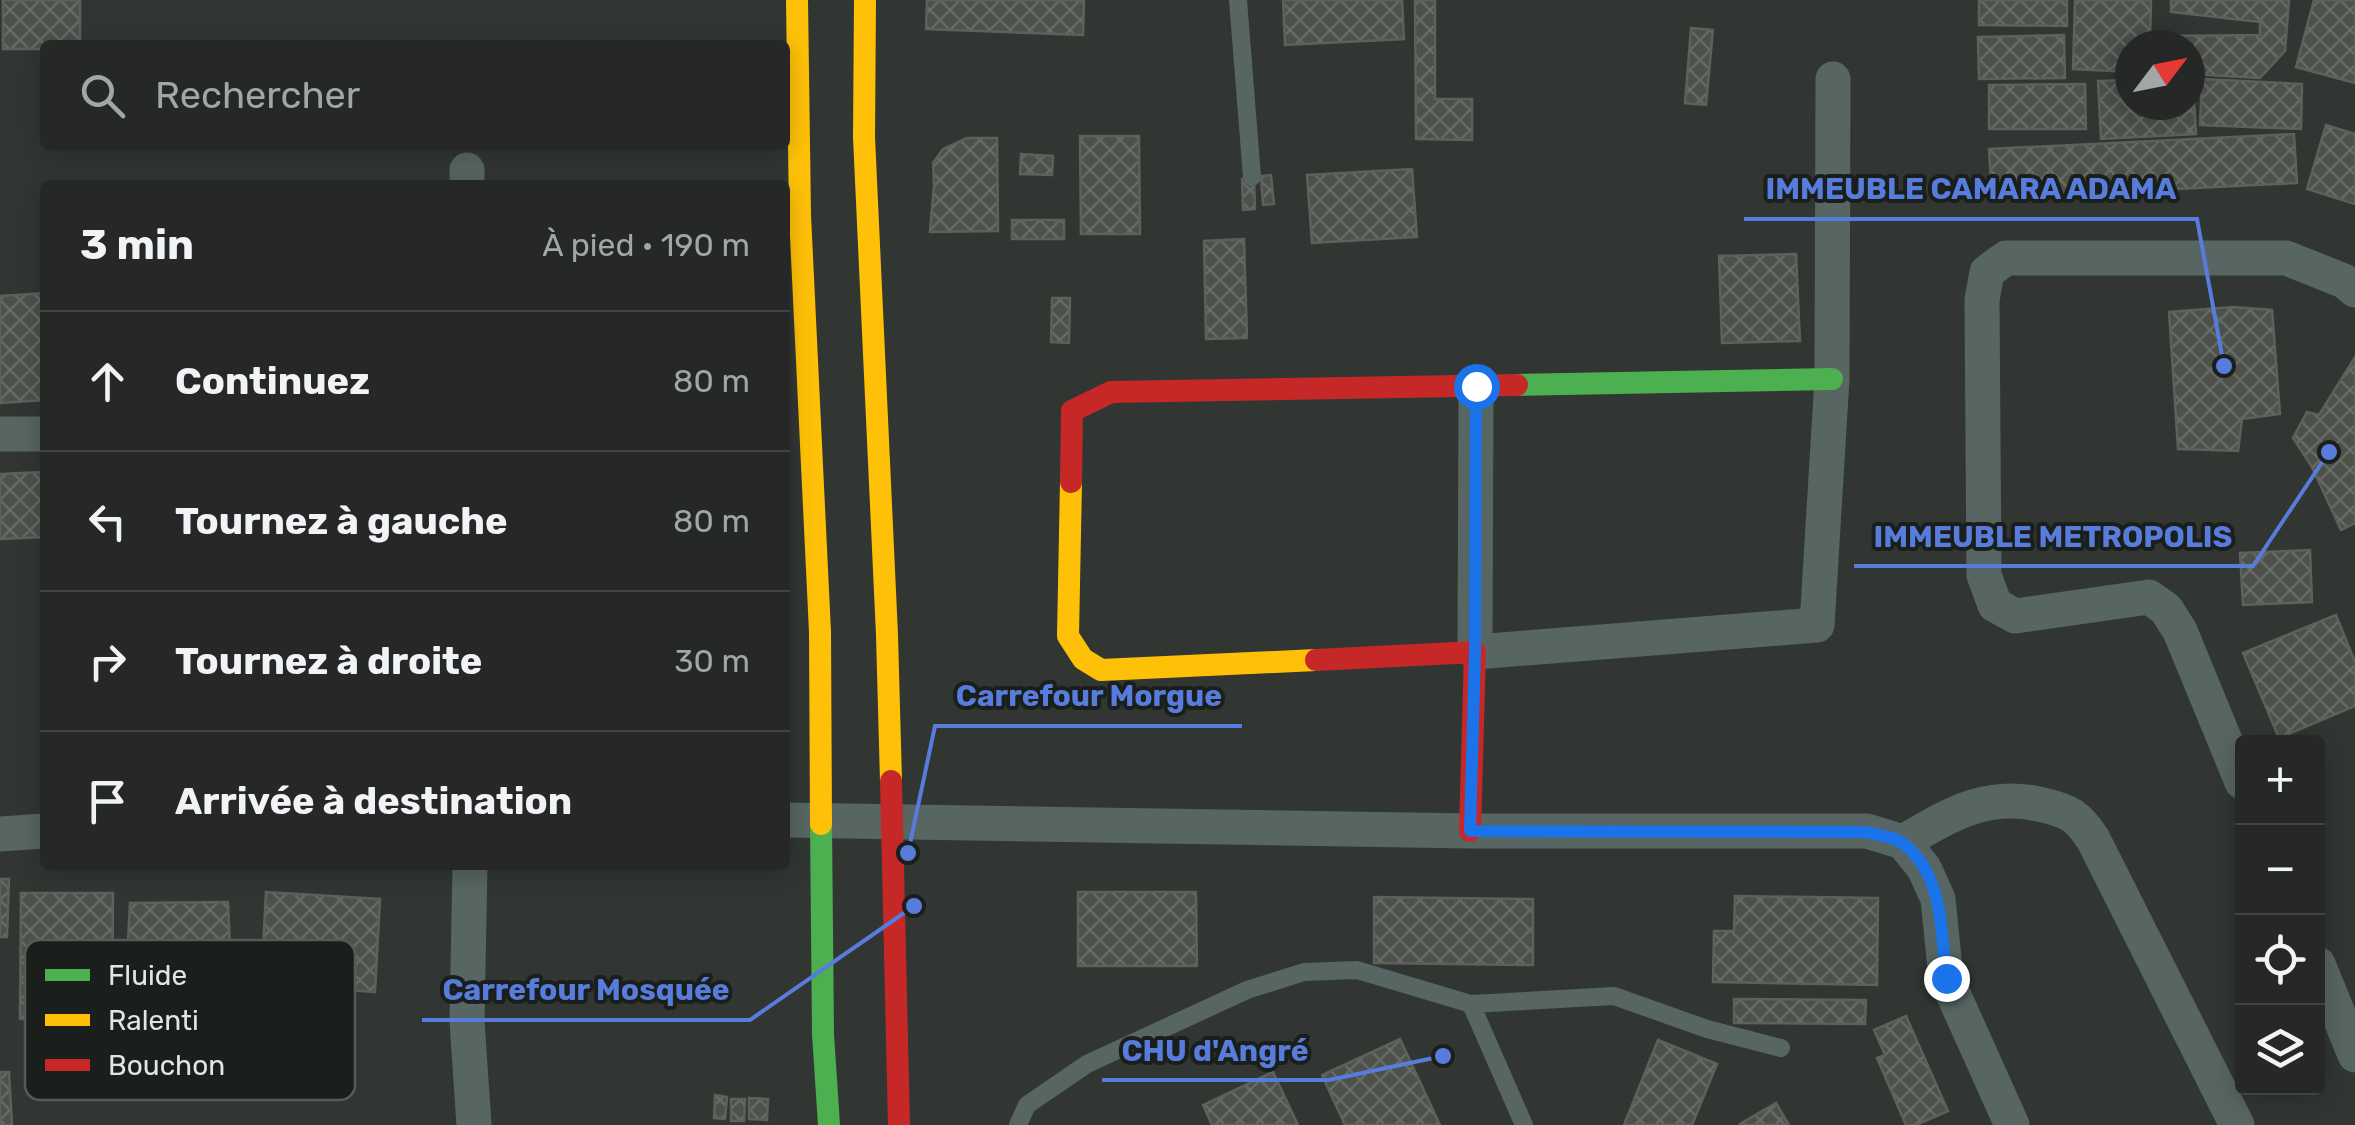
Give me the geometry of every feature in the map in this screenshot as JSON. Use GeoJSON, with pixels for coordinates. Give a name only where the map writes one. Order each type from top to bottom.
{"type":"FeatureCollection","features":[{"type":"Feature","properties":{"kind":"main road"},"geometry":{"type":"LineString","coordinates":[[797,0],[800,215],[820,632],[823,1034],[829,1125]]}},
{"type":"Feature","properties":{"kind":"main road"},"geometry":{"type":"LineString","coordinates":[[865,0],[864,137],[888,635],[899,1125]]}},
{"type":"Feature","properties":{"kind":"main road"},"geometry":{"type":"LineString","coordinates":[[1470,831],[1475,652],[1101,670],[1083,658],[1068,636],[1072,411],[1111,392],[1832,379]]}},
{"type":"Feature","properties":{"kind":"street"},"geometry":{"type":"LineString","coordinates":[[1476,386],[1475,652],[1817,625],[1832,379],[1833,79]]}},
{"type":"Feature","properties":{"kind":"street"},"geometry":{"type":"LineString","coordinates":[[2235,765],[2180,631],[2166,609],[2149,597],[2015,616],[1996,606],[1984,575],[1982,300],[1987,272],[2006,258],[2286,258],[2344,281],[2355,290]]}},
{"type":"Feature","properties":{"kind":"street"},"geometry":{"type":"LineString","coordinates":[[0,434],[40,434]]}},
{"type":"Feature","properties":{"kind":"street"},"geometry":{"type":"LineString","coordinates":[[1902,842],[1952,814],[1977,804],[2004,800],[2026,800],[2063,810],[2081,820],[2237,1125]]}},
{"type":"Feature","properties":{"kind":"street"},"geometry":{"type":"LineString","coordinates":[[790,820],[1470,831],[1866,832],[1902,842],[1924,868],[1938,899],[1946,978],[2012,1125]]}},
{"type":"Feature","properties":{"kind":"street"},"geometry":{"type":"LineString","coordinates":[[0,834],[40,831]]}},
{"type":"Feature","properties":{"kind":"street"},"geometry":{"type":"LineString","coordinates":[[470,870],[467,1021],[474,1125]]}},
{"type":"Feature","properties":{"kind":"street"},"geometry":{"type":"LineString","coordinates":[[2325,981],[2355,1055]]}},
{"type":"Feature","properties":{"kind":"lane"},"geometry":{"type":"LineString","coordinates":[[1238,0],[1252,177]]}},
{"type":"Feature","properties":{"kind":"lane"},"geometry":{"type":"LineString","coordinates":[[1018,1125],[1027,1105],[1087,1064],[1247,990],[1304,972],[1357,970],[1472,1004],[1614,996],[1706,1029],[1781,1048]]}},
{"type":"Feature","properties":{"kind":"lane"},"geometry":{"type":"LineString","coordinates":[[1472,1004],[1524,1125]]}},
{"type":"Feature","properties":{"kind":"building"},"geometry":{"type":"Polygon","coordinates":[[[3,0],[80,0],[80,40],[40,40],[40,49],[3,49],[3,0]]]}},
{"type":"Feature","properties":{"kind":"building"},"geometry":{"type":"Polygon","coordinates":[[[927,0],[1084,0],[1083,35],[926,29],[927,0]]]}},
{"type":"Feature","properties":{"kind":"building"},"geometry":{"type":"Polygon","coordinates":[[[1283,0],[1402,0],[1404,39],[1285,45],[1283,0]]]}},
{"type":"Feature","properties":{"kind":"building"},"geometry":{"type":"Polygon","coordinates":[[[1415,0],[1435,0],[1435,99],[1472,99],[1472,140],[1416,139],[1415,0]]]}},
{"type":"Feature","properties":{"kind":"building"},"geometry":{"type":"Polygon","coordinates":[[[1979,0],[2067,0],[2067,26],[1979,25],[1979,0]]]}},
{"type":"Feature","properties":{"kind":"building"},"geometry":{"type":"Polygon","coordinates":[[[2075,0],[2151,0],[2150,30],[2115,30],[2115,71],[2073,69],[2075,0]]]}},
{"type":"Feature","properties":{"kind":"building"},"geometry":{"type":"Polygon","coordinates":[[[2171,0],[2289,0],[2285,51],[2260,78],[2205,75],[2205,36],[2260,35],[2260,22],[2171,12],[2171,0]]]}},
{"type":"Feature","properties":{"kind":"building"},"geometry":{"type":"Polygon","coordinates":[[[2314,0],[2355,0],[2355,83],[2296,67],[2314,0]]]}},
{"type":"Feature","properties":{"kind":"building"},"geometry":{"type":"Polygon","coordinates":[[[1691,28],[1713,30],[1706,105],[1685,103],[1691,28]]]}},
{"type":"Feature","properties":{"kind":"building"},"geometry":{"type":"Polygon","coordinates":[[[2064,35],[2065,78],[1979,79],[1978,37],[2064,35]]]}},
{"type":"Feature","properties":{"kind":"building"},"geometry":{"type":"Polygon","coordinates":[[[2205,79],[2302,84],[2301,129],[2200,125],[2200,120],[2205,120],[2205,79]]]}},
{"type":"Feature","properties":{"kind":"building"},"geometry":{"type":"Polygon","coordinates":[[[2115,80],[2115,120],[2195,120],[2196,134],[2101,139],[2098,81],[2115,80]]]}},
{"type":"Feature","properties":{"kind":"building"},"geometry":{"type":"Polygon","coordinates":[[[2085,84],[2086,129],[1989,129],[1989,85],[2085,84]]]}},
{"type":"Feature","properties":{"kind":"building"},"geometry":{"type":"Polygon","coordinates":[[[2326,125],[2355,134],[2355,204],[2307,189],[2326,125]]]}},
{"type":"Feature","properties":{"kind":"building"},"geometry":{"type":"Polygon","coordinates":[[[2294,134],[2297,183],[1992,198],[1989,149],[2294,134]]]}},
{"type":"Feature","properties":{"kind":"building"},"geometry":{"type":"Polygon","coordinates":[[[1080,136],[1139,136],[1140,234],[1081,234],[1080,136]]]}},
{"type":"Feature","properties":{"kind":"building"},"geometry":{"type":"Polygon","coordinates":[[[967,138],[997,138],[998,231],[930,232],[933,163],[943,149],[967,138]]]}},
{"type":"Feature","properties":{"kind":"building"},"geometry":{"type":"Polygon","coordinates":[[[1021,154],[1053,156],[1052,175],[1020,174],[1021,154]]]}},
{"type":"Feature","properties":{"kind":"building"},"geometry":{"type":"Polygon","coordinates":[[[1412,169],[1417,237],[1312,243],[1307,175],[1412,169]]]}},
{"type":"Feature","properties":{"kind":"building"},"geometry":{"type":"Polygon","coordinates":[[[1271,175],[1274,204],[1263,205],[1261,176],[1271,175]]]}},
{"type":"Feature","properties":{"kind":"building"},"geometry":{"type":"Polygon","coordinates":[[[1242,179],[1254,179],[1255,209],[1243,210],[1242,179]]]}},
{"type":"Feature","properties":{"kind":"building"},"geometry":{"type":"Polygon","coordinates":[[[1012,220],[1064,220],[1064,239],[1012,239],[1012,220]]]}},
{"type":"Feature","properties":{"kind":"building"},"geometry":{"type":"Polygon","coordinates":[[[1244,239],[1247,338],[1206,339],[1204,241],[1244,239]]]}},
{"type":"Feature","properties":{"kind":"building"},"geometry":{"type":"Polygon","coordinates":[[[1796,254],[1800,341],[1722,343],[1719,256],[1796,254]]]}},
{"type":"Feature","properties":{"kind":"building"},"geometry":{"type":"Polygon","coordinates":[[[40,293],[40,400],[0,403],[0,296],[40,293]]]}},
{"type":"Feature","properties":{"kind":"building"},"geometry":{"type":"Polygon","coordinates":[[[1052,298],[1070,298],[1069,343],[1051,342],[1052,298]]]}},
{"type":"Feature","properties":{"kind":"building"},"geometry":{"type":"Polygon","coordinates":[[[2233,307],[2272,310],[2280,414],[2242,419],[2238,451],[2178,449],[2169,312],[2233,307]]]}},
{"type":"Feature","properties":{"kind":"building"},"geometry":{"type":"Polygon","coordinates":[[[2355,357],[2355,523],[2341,530],[2312,467],[2293,438],[2307,412],[2319,415],[2355,357]]]}},
{"type":"Feature","properties":{"kind":"building"},"geometry":{"type":"Polygon","coordinates":[[[40,472],[40,537],[0,539],[0,474],[40,472]]]}},
{"type":"Feature","properties":{"kind":"building"},"geometry":{"type":"Polygon","coordinates":[[[2310,550],[2312,602],[2243,605],[2240,553],[2310,550]]]}},
{"type":"Feature","properties":{"kind":"building"},"geometry":{"type":"Polygon","coordinates":[[[2336,615],[2355,662],[2355,706],[2278,735],[2243,653],[2336,615]]]}},
{"type":"Feature","properties":{"kind":"building"},"geometry":{"type":"Polygon","coordinates":[[[0,879],[9,879],[7,937],[0,937],[0,879]]]}},
{"type":"Feature","properties":{"kind":"building"},"geometry":{"type":"Polygon","coordinates":[[[266,892],[380,899],[375,992],[355,991],[355,940],[263,940],[266,892]]]}},
{"type":"Feature","properties":{"kind":"building"},"geometry":{"type":"Polygon","coordinates":[[[1078,892],[1196,892],[1197,966],[1078,966],[1078,892]]]}},
{"type":"Feature","properties":{"kind":"building"},"geometry":{"type":"Polygon","coordinates":[[[21,893],[113,893],[113,940],[25,940],[25,1019],[20,1019],[21,893]]]}},
{"type":"Feature","properties":{"kind":"building"},"geometry":{"type":"Polygon","coordinates":[[[1735,896],[1878,898],[1877,985],[1713,982],[1714,931],[1734,931],[1735,896]]]}},
{"type":"Feature","properties":{"kind":"building"},"geometry":{"type":"Polygon","coordinates":[[[1374,897],[1533,899],[1533,965],[1374,963],[1374,897]]]}},
{"type":"Feature","properties":{"kind":"building"},"geometry":{"type":"Polygon","coordinates":[[[228,902],[230,940],[128,940],[130,903],[228,902]]]}},
{"type":"Feature","properties":{"kind":"building"},"geometry":{"type":"Polygon","coordinates":[[[1734,999],[1866,1000],[1865,1024],[1734,1023],[1734,999]]]}},
{"type":"Feature","properties":{"kind":"building"},"geometry":{"type":"Polygon","coordinates":[[[1906,1016],[1948,1111],[1916,1125],[1906,1125],[1877,1058],[1885,1055],[1874,1030],[1906,1016]]]}},
{"type":"Feature","properties":{"kind":"building"},"geometry":{"type":"Polygon","coordinates":[[[1400,1039],[1440,1125],[1345,1125],[1322,1075],[1400,1039]]]}},
{"type":"Feature","properties":{"kind":"building"},"geometry":{"type":"Polygon","coordinates":[[[1658,1040],[1717,1064],[1692,1125],[1624,1125],[1658,1040]]]}},
{"type":"Feature","properties":{"kind":"building"},"geometry":{"type":"Polygon","coordinates":[[[0,1072],[9,1072],[12,1125],[0,1125],[0,1072]]]}},
{"type":"Feature","properties":{"kind":"building"},"geometry":{"type":"Polygon","coordinates":[[[1273,1072],[1298,1125],[1212,1125],[1203,1105],[1273,1072]]]}},
{"type":"Feature","properties":{"kind":"building"},"geometry":{"type":"Polygon","coordinates":[[[715,1095],[727,1097],[725,1119],[714,1118],[715,1095]]]}},
{"type":"Feature","properties":{"kind":"building"},"geometry":{"type":"Polygon","coordinates":[[[749,1098],[768,1099],[767,1120],[749,1119],[749,1098]]]}},
{"type":"Feature","properties":{"kind":"building"},"geometry":{"type":"Polygon","coordinates":[[[731,1099],[745,1099],[744,1121],[731,1121],[731,1099]]]}},
{"type":"Feature","properties":{"kind":"building"},"geometry":{"type":"Polygon","coordinates":[[[1776,1103],[1789,1125],[1740,1125],[1740,1124],[1776,1103]]]}},
{"type":"Feature","properties":{"kind":"traffic: fast"},"geometry":{"type":"LineString","coordinates":[[1517,385],[1832,379]]}},
{"type":"Feature","properties":{"kind":"traffic: fast"},"geometry":{"type":"LineString","coordinates":[[821,824],[823,1034],[829,1125]]}},
{"type":"Feature","properties":{"kind":"traffic: slow"},"geometry":{"type":"LineString","coordinates":[[797,0],[800,215],[820,632],[821,824]]}},
{"type":"Feature","properties":{"kind":"traffic: slow"},"geometry":{"type":"LineString","coordinates":[[865,0],[864,137],[891,781]]}},
{"type":"Feature","properties":{"kind":"traffic: slow"},"geometry":{"type":"LineString","coordinates":[[1071,482],[1068,636],[1083,659],[1101,670],[1316,660]]}},
{"type":"Feature","properties":{"kind":"traffic: jam"},"geometry":{"type":"LineString","coordinates":[[1071,482],[1072,411],[1111,392],[1517,385]]}},
{"type":"Feature","properties":{"kind":"traffic: jam"},"geometry":{"type":"LineString","coordinates":[[1316,660],[1475,652],[1470,831]]}},
{"type":"Feature","properties":{"kind":"traffic: jam"},"geometry":{"type":"LineString","coordinates":[[891,781],[899,1125]]}},
{"type":"Feature","properties":{"kind":"place","name":"IMMEUBLE CAMARA ADAMA"},"geometry":{"type":"Point","coordinates":[2224,366]}},
{"type":"Feature","properties":{"kind":"place","name":"IMMEUBLE METROPOLIS"},"geometry":{"type":"Point","coordinates":[2329,452]}},
{"type":"Feature","properties":{"kind":"place","name":"Carrefour Morgue"},"geometry":{"type":"Point","coordinates":[908,853]}},
{"type":"Feature","properties":{"kind":"place","name":"Carrefour Mosquée"},"geometry":{"type":"Point","coordinates":[914,906]}},
{"type":"Feature","properties":{"kind":"place","name":"CHU d'Angré"},"geometry":{"type":"Point","coordinates":[1443,1056]}},
{"type":"Feature","properties":{"kind":"route"},"geometry":{"type":"LineString","coordinates":[[1476,386],[1470,831],[1866,832],[1902,842],[1924,868],[1938,899],[1946,978]]}}]}
